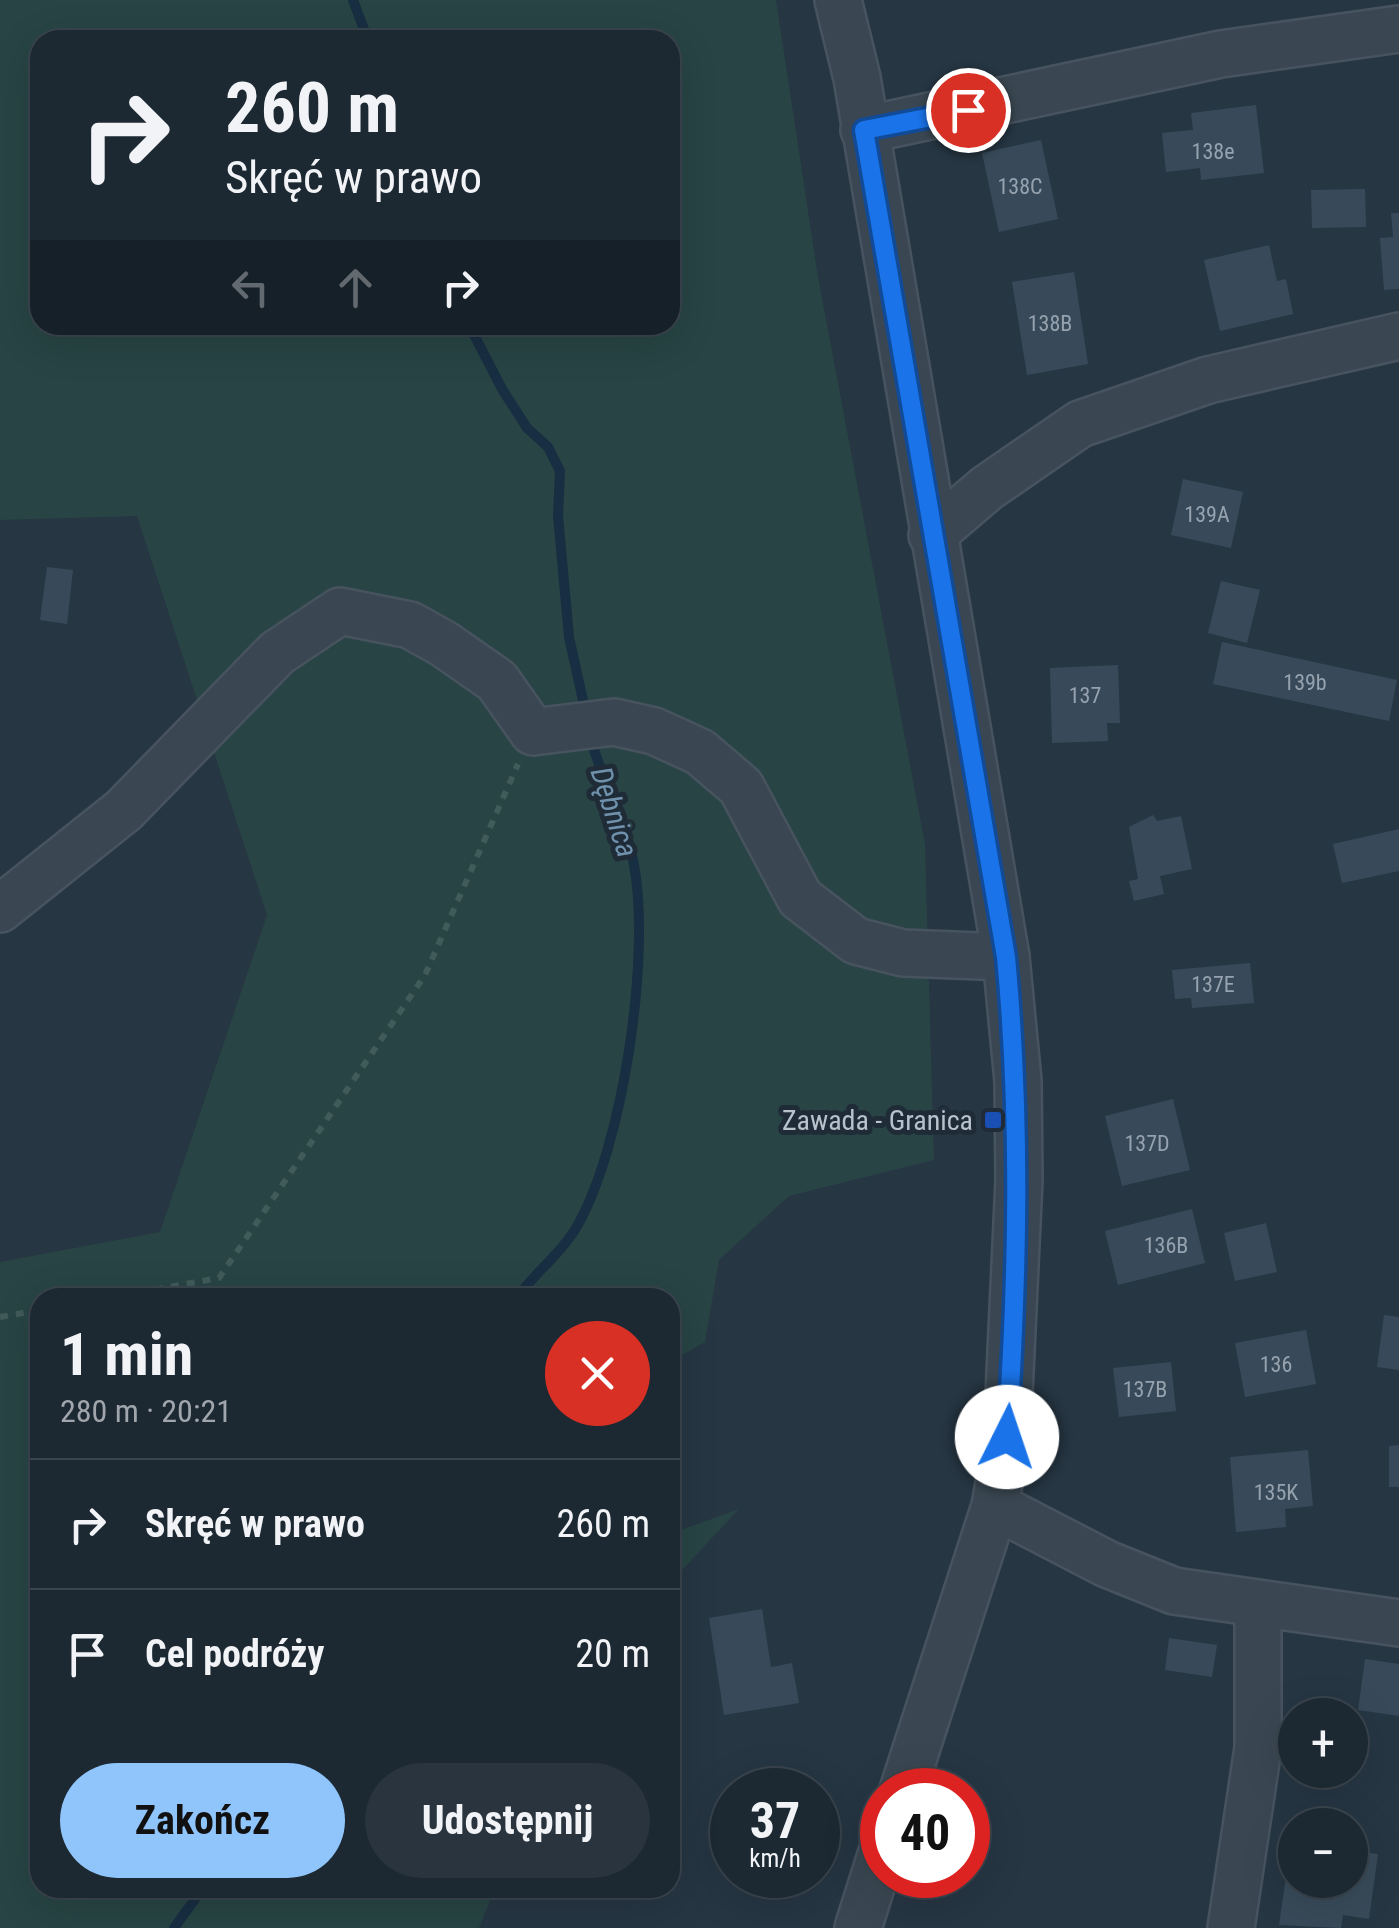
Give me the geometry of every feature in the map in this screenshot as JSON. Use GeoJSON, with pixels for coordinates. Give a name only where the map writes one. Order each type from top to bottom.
{"type":"FeatureCollection","features":[{"type":"Feature","properties":{"kind":"street"},"geometry":{"type":"LineString","coordinates":[[838,0],[864,130],[1006,957],[1018,1081],[1019,1180],[1007,1437],[995,1506],[909,1768]]}},
{"type":"Feature","properties":{"kind":"street"},"geometry":{"type":"LineString","coordinates":[[864,130],[1220,54],[1399,29]]}},
{"type":"Feature","properties":{"kind":"street"},"geometry":{"type":"LineString","coordinates":[[932,535],[987,488],[1080,424],[1208,380],[1399,336]]}},
{"type":"Feature","properties":{"kind":"street"},"geometry":{"type":"LineString","coordinates":[[0,909],[124,810],[277,653],[340,612],[410,625],[444,644],[497,681],[533,732],[614,722],[654,731],[700,752],[741,787],[800,898],[856,941],[903,953],[1006,957]]}},
{"type":"Feature","properties":{"kind":"street"},"geometry":{"type":"LineString","coordinates":[[995,1506],[1107,1564],[1174,1592],[1399,1623]]}},
{"type":"Feature","properties":{"kind":"street"},"geometry":{"type":"LineString","coordinates":[[1231,1928],[1258,1748],[1258,1606]]}},
{"type":"Feature","properties":{"kind":"street"},"geometry":{"type":"LineString","coordinates":[[858,1928],[867,1898]]}},
{"type":"Feature","properties":{"kind":"path"},"geometry":{"type":"LineString","coordinates":[[164,1288],[219,1278],[425,975],[533,732]]}},
{"type":"Feature","properties":{"kind":"path"},"geometry":{"type":"LineString","coordinates":[[0,1317],[30,1312]]}},
{"type":"Feature","properties":{"kind":"green space"},"geometry":{"type":"Polygon","coordinates":[[[0,0],[776,0],[818,277],[925,844],[934,1160],[789,1196],[719,1260],[705,1342],[680,1356],[680,1288],[30,1288],[30,1898],[491,1898],[479,1928],[0,1928],[0,1262],[160,1232],[267,915],[137,516],[0,520],[0,0]]]}},
{"type":"Feature","properties":{"kind":"green space"},"geometry":{"type":"Polygon","coordinates":[[[739,1509],[680,1572],[680,1530],[739,1509]]]}},
{"type":"Feature","properties":{"kind":"building"},"geometry":{"type":"Polygon","coordinates":[[[1256,105],[1264,173],[1201,180],[1200,168],[1166,172],[1162,133],[1193,130],[1191,113],[1256,105]]]}},
{"type":"Feature","properties":{"kind":"building"},"geometry":{"type":"Polygon","coordinates":[[[1041,140],[1058,219],[999,232],[982,153],[1041,140]]]}},
{"type":"Feature","properties":{"kind":"building"},"geometry":{"type":"Polygon","coordinates":[[[1365,189],[1366,227],[1312,228],[1311,190],[1365,189]]]}},
{"type":"Feature","properties":{"kind":"building"},"geometry":{"type":"Polygon","coordinates":[[[1391,213],[1399,213],[1399,289],[1384,290],[1380,238],[1393,237],[1391,213]]]}},
{"type":"Feature","properties":{"kind":"building"},"geometry":{"type":"Polygon","coordinates":[[[1269,245],[1277,281],[1286,279],[1293,314],[1220,331],[1204,260],[1269,245]]]}},
{"type":"Feature","properties":{"kind":"building"},"geometry":{"type":"Polygon","coordinates":[[[1074,272],[1088,364],[1027,375],[1012,282],[1074,272]]]}},
{"type":"Feature","properties":{"kind":"building"},"geometry":{"type":"Polygon","coordinates":[[[1183,479],[1243,492],[1231,548],[1171,535],[1183,479]]]}},
{"type":"Feature","properties":{"kind":"building"},"geometry":{"type":"Polygon","coordinates":[[[47,567],[73,570],[67,624],[40,620],[47,567]]]}},
{"type":"Feature","properties":{"kind":"building"},"geometry":{"type":"Polygon","coordinates":[[[1221,581],[1260,590],[1247,643],[1208,633],[1221,581]]]}},
{"type":"Feature","properties":{"kind":"building"},"geometry":{"type":"Polygon","coordinates":[[[1222,642],[1397,680],[1389,721],[1213,684],[1222,642]]]}},
{"type":"Feature","properties":{"kind":"building"},"geometry":{"type":"Polygon","coordinates":[[[1118,665],[1120,723],[1107,723],[1108,741],[1052,743],[1050,668],[1118,665]]]}},
{"type":"Feature","properties":{"kind":"building"},"geometry":{"type":"Polygon","coordinates":[[[1153,815],[1157,821],[1181,816],[1192,869],[1160,876],[1164,894],[1134,901],[1129,881],[1138,879],[1129,827],[1153,815]]]}},
{"type":"Feature","properties":{"kind":"building"},"geometry":{"type":"Polygon","coordinates":[[[1399,829],[1399,871],[1342,883],[1333,844],[1399,829]]]}},
{"type":"Feature","properties":{"kind":"building"},"geometry":{"type":"Polygon","coordinates":[[[1250,963],[1254,1003],[1192,1008],[1191,998],[1175,999],[1172,970],[1250,963]]]}},
{"type":"Feature","properties":{"kind":"building"},"geometry":{"type":"Polygon","coordinates":[[[1173,1099],[1190,1170],[1122,1186],[1105,1116],[1173,1099]]]}},
{"type":"Feature","properties":{"kind":"building"},"geometry":{"type":"Polygon","coordinates":[[[1192,1209],[1205,1263],[1118,1285],[1105,1231],[1192,1209]]]}},
{"type":"Feature","properties":{"kind":"building"},"geometry":{"type":"Polygon","coordinates":[[[1266,1223],[1277,1272],[1235,1281],[1224,1233],[1266,1223]]]}},
{"type":"Feature","properties":{"kind":"building"},"geometry":{"type":"Polygon","coordinates":[[[1384,1315],[1399,1317],[1399,1370],[1377,1367],[1384,1315]]]}},
{"type":"Feature","properties":{"kind":"building"},"geometry":{"type":"Polygon","coordinates":[[[1306,1330],[1316,1384],[1245,1397],[1235,1343],[1306,1330]]]}},
{"type":"Feature","properties":{"kind":"building"},"geometry":{"type":"Polygon","coordinates":[[[1171,1362],[1176,1411],[1119,1417],[1113,1368],[1171,1362]]]}},
{"type":"Feature","properties":{"kind":"building"},"geometry":{"type":"Polygon","coordinates":[[[1399,1445],[1399,1487],[1389,1487],[1389,1446],[1399,1445]]]}},
{"type":"Feature","properties":{"kind":"building"},"geometry":{"type":"Polygon","coordinates":[[[1308,1450],[1313,1506],[1285,1509],[1286,1527],[1236,1532],[1230,1457],[1308,1450]]]}},
{"type":"Feature","properties":{"kind":"building"},"geometry":{"type":"Polygon","coordinates":[[[762,1609],[771,1667],[792,1663],[799,1703],[724,1715],[709,1618],[762,1609]]]}},
{"type":"Feature","properties":{"kind":"building"},"geometry":{"type":"Polygon","coordinates":[[[1169,1638],[1217,1645],[1212,1677],[1165,1670],[1169,1638]]]}},
{"type":"Feature","properties":{"kind":"building"},"geometry":{"type":"Polygon","coordinates":[[[1365,1659],[1399,1664],[1399,1716],[1368,1711],[1368,1698],[1360,1698],[1365,1659]]]}},
{"type":"Feature","properties":{"kind":"building"},"geometry":{"type":"Polygon","coordinates":[[[1368,1853],[1378,1854],[1369,1919],[1343,1915],[1341,1928],[1279,1925],[1283,1898],[1368,1898],[1368,1853]]]}},
{"type":"Feature","properties":{"kind":"waterway","name":"Dębnica"},"geometry":{"type":"LineString","coordinates":[[353,0],[364,30]]}},
{"type":"Feature","properties":{"kind":"waterway","name":"Dębnica"},"geometry":{"type":"LineString","coordinates":[[474,335],[502,389],[527,428],[548,447],[560,471],[558,516],[569,637],[586,714]]}},
{"type":"Feature","properties":{"kind":"waterway","name":"Dębnica"},"geometry":{"type":"LineString","coordinates":[[525,1288],[570,1237],[593,1193],[619,1102],[636,999],[639,949],[634,865],[590,736]]}},
{"type":"Feature","properties":{"kind":"waterway","name":"Dębnica"},"geometry":{"type":"LineString","coordinates":[[174,1928],[196,1898]]}},
{"type":"Feature","properties":{"kind":"place","name":"Zawada - Granica"},"geometry":{"type":"Point","coordinates":[993,1120]}},
{"type":"Feature","properties":{"kind":"route"},"geometry":{"type":"LineString","coordinates":[[968,110],[864,130],[1006,957],[1018,1081],[1019,1180],[1007,1437]]}}]}
